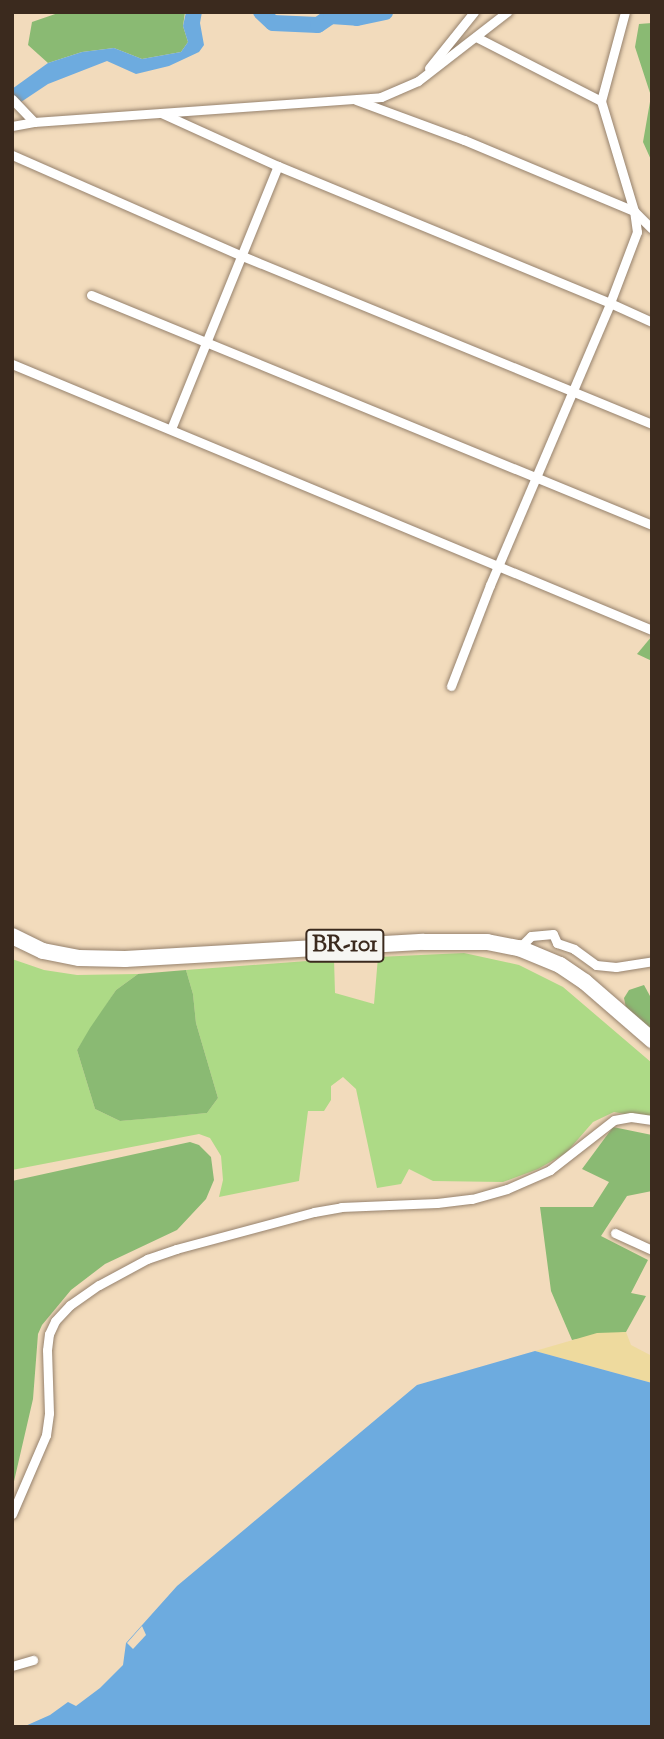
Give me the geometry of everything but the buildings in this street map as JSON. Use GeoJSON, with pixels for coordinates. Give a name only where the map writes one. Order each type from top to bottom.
{"type":"FeatureCollection","features":[{"type":"Feature","properties":{"kind":"highway","name":"BR-101"},"geometry":{"type":"LineString","coordinates":[[12,936],[43,951],[79,958],[125,959],[424,942],[487,942],[519,948],[560,965],[585,982],[652,1040]]}},
{"type":"Feature","properties":{"kind":"street"},"geometry":{"type":"LineString","coordinates":[[418,81],[474,12]]}},
{"type":"Feature","properties":{"kind":"street"},"geometry":{"type":"LineString","coordinates":[[12,126],[34,122],[381,97],[418,81],[508,12]]}},
{"type":"Feature","properties":{"kind":"street"},"geometry":{"type":"LineString","coordinates":[[451,686],[490,585],[610,303],[637,232],[635,211],[601,101],[625,12]]}},
{"type":"Feature","properties":{"kind":"street"},"geometry":{"type":"LineString","coordinates":[[476,37],[601,101]]}},
{"type":"Feature","properties":{"kind":"street"},"geometry":{"type":"LineString","coordinates":[[12,99],[34,122]]}},
{"type":"Feature","properties":{"kind":"street"},"geometry":{"type":"LineString","coordinates":[[356,100],[464,140],[635,211],[652,229]]}},
{"type":"Feature","properties":{"kind":"street"},"geometry":{"type":"LineString","coordinates":[[161,113],[278,166],[652,322]]}},
{"type":"Feature","properties":{"kind":"street"},"geometry":{"type":"LineString","coordinates":[[12,155],[240,255],[652,424]]}},
{"type":"Feature","properties":{"kind":"street"},"geometry":{"type":"LineString","coordinates":[[171,429],[204,342],[278,166]]}},
{"type":"Feature","properties":{"kind":"street"},"geometry":{"type":"LineString","coordinates":[[91,295],[652,525]]}},
{"type":"Feature","properties":{"kind":"street"},"geometry":{"type":"LineString","coordinates":[[12,364],[652,630]]}},
{"type":"Feature","properties":{"kind":"street"},"geometry":{"type":"LineString","coordinates":[[519,948],[531,936],[553,934],[557,943],[574,949],[590,961],[609,967],[652,961]]}},
{"type":"Feature","properties":{"kind":"street"},"geometry":{"type":"LineString","coordinates":[[585,982],[590,961]]}},
{"type":"Feature","properties":{"kind":"street"},"geometry":{"type":"LineString","coordinates":[[12,1514],[46,1435],[49,1413],[49,1334],[55,1321],[70,1305],[99,1285],[147,1259],[176,1249],[314,1212],[341,1207],[472,1199],[507,1189],[550,1170],[614,1120],[631,1117],[652,1120]]}},
{"type":"Feature","properties":{"kind":"street"},"geometry":{"type":"LineString","coordinates":[[615,1233],[652,1250]]}},
{"type":"Feature","properties":{"kind":"street"},"geometry":{"type":"LineString","coordinates":[[12,1666],[33,1660]]}},
{"type":"Feature","properties":{"kind":"green space"},"geometry":{"type":"Polygon","coordinates":[[[61,12],[185,12],[183,26],[188,42],[181,52],[142,59],[114,48],[82,52],[48,63],[28,45],[32,22],[61,12]]]}},
{"type":"Feature","properties":{"kind":"green space"},"geometry":{"type":"Polygon","coordinates":[[[652,23],[652,162],[643,142],[651,96],[635,47],[639,24],[652,23]]]}},
{"type":"Feature","properties":{"kind":"green space"},"geometry":{"type":"Polygon","coordinates":[[[652,636],[652,661],[637,654],[652,636]]]}},
{"type":"Feature","properties":{"kind":"green space"},"geometry":{"type":"Polygon","coordinates":[[[464,953],[519,965],[563,987],[652,1063],[652,1119],[614,1112],[593,1122],[566,1153],[538,1169],[503,1182],[433,1181],[409,1169],[401,1184],[377,1188],[356,1089],[343,1077],[331,1086],[331,1100],[324,1111],[308,1111],[299,1181],[219,1197],[223,1180],[221,1156],[210,1138],[199,1134],[12,1170],[12,959],[44,970],[77,975],[138,974],[116,990],[77,1050],[95,1109],[120,1121],[207,1113],[218,1098],[196,1023],[193,994],[186,970],[334,959],[335,993],[374,1004],[378,957],[464,953]]]}},
{"type":"Feature","properties":{"kind":"green space"},"geometry":{"type":"Polygon","coordinates":[[[186,970],[193,994],[196,1023],[218,1098],[207,1113],[155,1118],[120,1121],[95,1109],[77,1050],[90,1028],[116,990],[138,974],[186,970]]]}},
{"type":"Feature","properties":{"kind":"green space"},"geometry":{"type":"Polygon","coordinates":[[[644,985],[650,996],[652,1035],[627,1013],[624,998],[629,990],[644,985]]]}},
{"type":"Feature","properties":{"kind":"green space"},"geometry":{"type":"Polygon","coordinates":[[[613,1127],[652,1135],[652,1191],[627,1196],[601,1236],[648,1260],[631,1293],[646,1296],[626,1332],[572,1340],[551,1291],[540,1207],[593,1207],[609,1182],[582,1169],[613,1127]]]}},
{"type":"Feature","properties":{"kind":"green space"},"geometry":{"type":"Polygon","coordinates":[[[190,1142],[199,1145],[211,1157],[214,1180],[206,1199],[177,1230],[105,1264],[71,1290],[42,1325],[38,1334],[33,1399],[12,1490],[12,1181],[190,1142]]]}},
{"type":"Feature","properties":{"kind":"sand"},"geometry":{"type":"Polygon","coordinates":[[[626,1332],[631,1345],[652,1356],[652,1383],[535,1351],[597,1333],[626,1332]]]}},
{"type":"Feature","properties":{"kind":"water"},"geometry":{"type":"Polygon","coordinates":[[[186,12],[202,12],[200,23],[204,45],[199,52],[169,66],[136,74],[107,61],[48,84],[12,108],[12,89],[48,63],[82,52],[114,48],[142,59],[181,52],[188,42],[183,26],[186,12]]]}},
{"type":"Feature","properties":{"kind":"water"},"geometry":{"type":"Polygon","coordinates":[[[535,1351],[652,1383],[652,1727],[23,1727],[50,1715],[68,1702],[76,1706],[100,1688],[123,1665],[126,1643],[177,1586],[417,1385],[535,1351]]]}},
{"type":"Feature","properties":{"kind":"pier"},"geometry":{"type":"Polygon","coordinates":[[[142,1626],[146,1635],[133,1649],[127,1643],[142,1626]]]}},
{"type":"Feature","properties":{"kind":"waterway"},"geometry":{"type":"LineString","coordinates":[[261,12],[273,23],[318,25],[331,16],[357,18],[385,12]]}}]}
